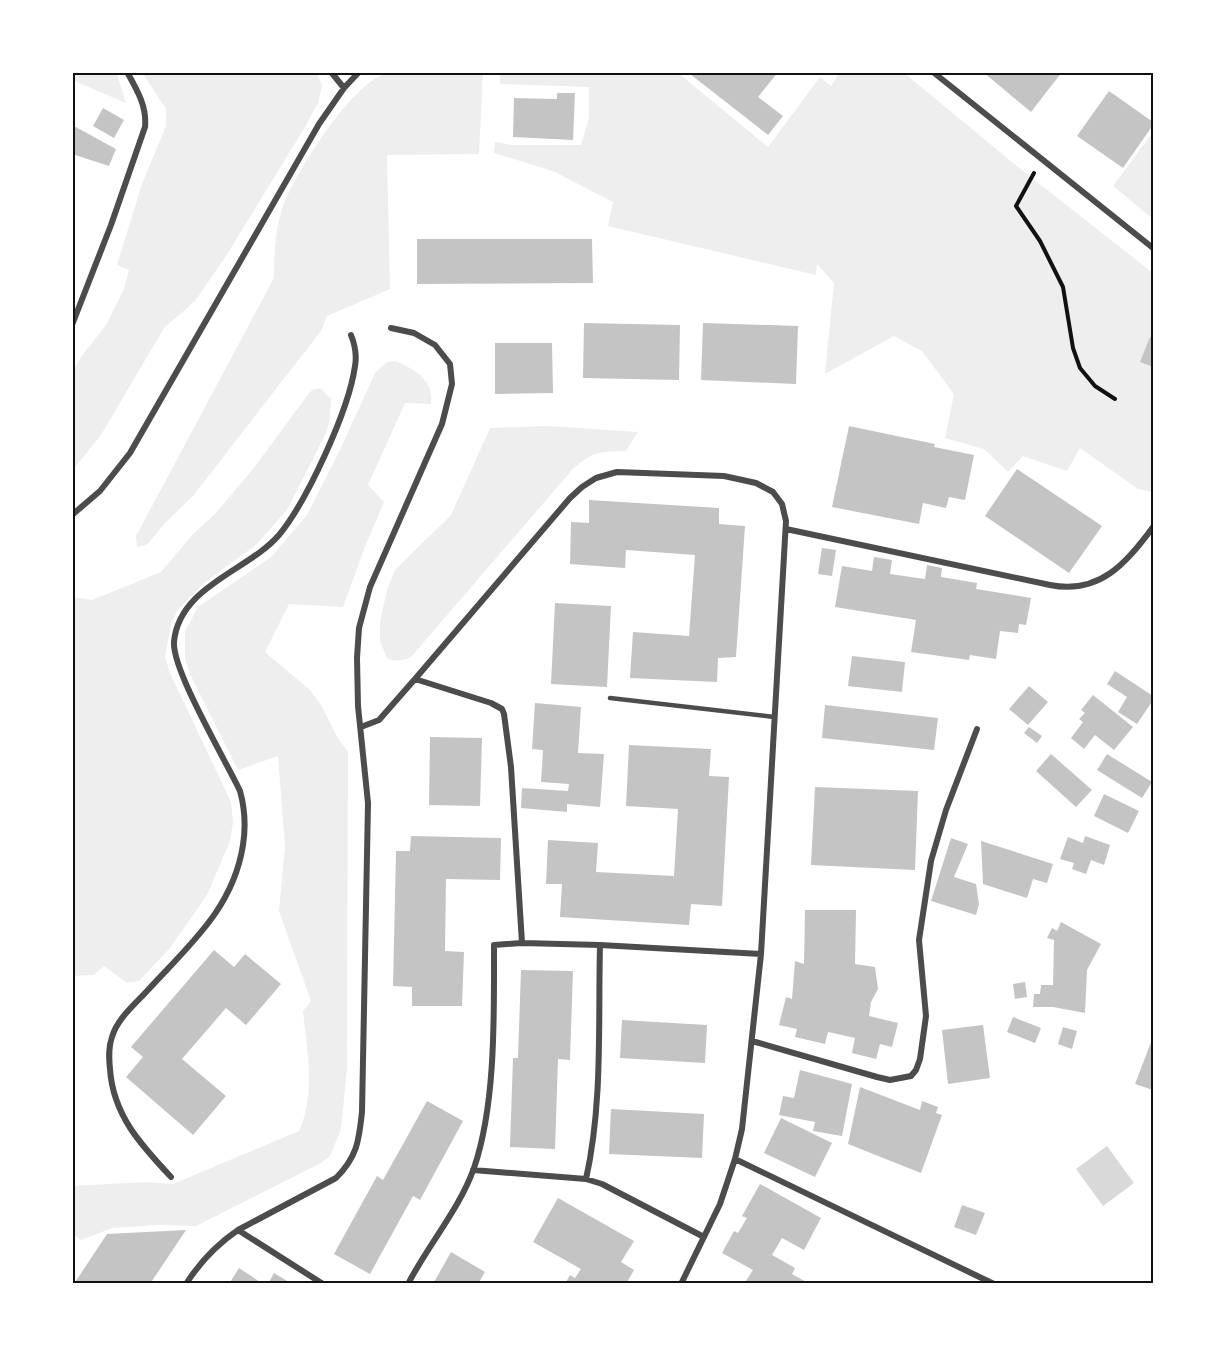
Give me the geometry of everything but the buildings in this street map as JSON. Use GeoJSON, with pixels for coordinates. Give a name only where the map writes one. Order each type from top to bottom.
{"type":"FeatureCollection","features":[{"type":"Feature","properties":{"kind":"street"},"geometry":{"type":"LineString","coordinates":[[72,325],[111,225],[145,127],[143,102],[127,72]]}},
{"type":"Feature","properties":{"kind":"street"},"geometry":{"type":"LineString","coordinates":[[331,72],[344,87]]}},
{"type":"Feature","properties":{"kind":"street"},"geometry":{"type":"LineString","coordinates":[[72,515],[100,492],[130,453],[314,131],[344,87],[359,72]]}},
{"type":"Feature","properties":{"kind":"street"},"geometry":{"type":"LineString","coordinates":[[933,72],[1153,248]]}},
{"type":"Feature","properties":{"kind":"street"},"geometry":{"type":"LineString","coordinates":[[186,1284],[207,1255],[238,1230],[336,1178],[350,1161],[357,1146],[362,1112],[368,803],[358,706],[359,628],[364,607],[381,562],[442,424],[452,384],[450,364],[435,345],[414,333],[392,328]]}},
{"type":"Feature","properties":{"kind":"street"},"geometry":{"type":"LineString","coordinates":[[171,1177],[139,1143],[120,1113],[111,1083],[110,1043],[114,1031],[129,1011],[204,930],[223,904],[240,862],[245,823],[240,791],[189,688],[177,659],[174,641],[182,618],[195,598],[264,549],[278,535],[297,507],[345,407],[355,366],[355,345],[351,335]]}},
{"type":"Feature","properties":{"kind":"street"},"geometry":{"type":"LineString","coordinates":[[361,727],[385,714],[553,518],[577,492],[596,478],[617,472],[737,478],[756,483],[773,492],[782,504],[786,529],[761,954],[742,1129],[720,1204],[681,1284]]}},
{"type":"Feature","properties":{"kind":"street"},"geometry":{"type":"LineString","coordinates":[[786,529],[1070,588],[1089,585],[1111,572],[1153,527]]}},
{"type":"Feature","properties":{"kind":"street"},"geometry":{"type":"LineString","coordinates":[[415,680],[491,703],[502,709],[511,767],[522,943]]}},
{"type":"Feature","properties":{"kind":"street"},"geometry":{"type":"LineString","coordinates":[[752,1041],[890,1080],[911,1076],[916,1070],[920,1059],[926,1016],[921,987],[920,927],[931,861],[946,810],[977,729]]}},
{"type":"Feature","properties":{"kind":"street"},"geometry":{"type":"LineString","coordinates":[[408,1284],[452,1211],[473,1170],[484,1129],[493,1029],[494,945],[522,943],[600,945],[761,954]]}},
{"type":"Feature","properties":{"kind":"street"},"geometry":{"type":"LineString","coordinates":[[586,1179],[597,1100],[600,945]]}},
{"type":"Feature","properties":{"kind":"street"},"geometry":{"type":"LineString","coordinates":[[735,1159],[994,1284]]}},
{"type":"Feature","properties":{"kind":"street"},"geometry":{"type":"LineString","coordinates":[[473,1170],[586,1179],[602,1184],[704,1237]]}},
{"type":"Feature","properties":{"kind":"street"},"geometry":{"type":"LineString","coordinates":[[238,1230],[323,1284]]}},
{"type":"Feature","properties":{"kind":"lane"},"geometry":{"type":"LineString","coordinates":[[610,698],[774,717]]}},
{"type":"Feature","properties":{"kind":"path"},"geometry":{"type":"LineString","coordinates":[[1042,160],[1016,206],[1040,241],[1063,287],[1071,337],[1080,368],[1095,386],[1115,399]]}},
{"type":"Feature","properties":{"kind":"shaded area"},"geometry":{"type":"Polygon","coordinates":[[[74,72],[116,72],[126,103],[72,80],[74,72]]]}},
{"type":"Feature","properties":{"kind":"shaded area"},"geometry":{"type":"Polygon","coordinates":[[[142,72],[317,72],[322,86],[318,103],[305,127],[226,256],[195,301],[164,328],[101,435],[72,471],[72,372],[106,325],[124,289],[129,270],[117,265],[142,184],[166,126],[166,109],[142,72]]]}},
{"type":"Feature","properties":{"kind":"shaded area"},"geometry":{"type":"Polygon","coordinates":[[[393,72],[483,72],[479,154],[387,155],[390,289],[327,316],[321,331],[193,496],[165,523],[147,545],[137,547],[136,536],[274,278],[275,244],[282,209],[297,176],[335,119],[350,102],[376,78],[393,72]]]}},
{"type":"Feature","properties":{"kind":"shaded area"},"geometry":{"type":"Polygon","coordinates":[[[500,72],[677,72],[768,147],[820,77],[831,86],[840,72],[903,72],[1018,167],[1153,273],[1153,492],[1138,489],[1080,448],[1067,471],[1023,456],[1008,472],[984,449],[945,438],[954,394],[922,351],[894,336],[825,374],[834,283],[817,264],[816,275],[608,226],[613,202],[553,171],[494,153],[495,142],[511,145],[581,145],[589,118],[589,87],[500,84],[500,72]]]}},
{"type":"Feature","properties":{"kind":"shaded area"},"geometry":{"type":"Polygon","coordinates":[[[1153,132],[1153,219],[1113,186],[1153,132]]]}},
{"type":"Feature","properties":{"kind":"shaded area"},"geometry":{"type":"Polygon","coordinates":[[[395,361],[422,376],[429,388],[431,404],[405,403],[368,485],[384,502],[343,607],[289,604],[265,652],[310,690],[348,752],[347,1069],[341,1129],[330,1156],[321,1163],[196,1226],[158,1225],[112,1228],[81,1240],[72,1233],[72,1186],[146,1182],[173,1184],[299,1131],[309,1087],[303,1011],[311,1001],[279,911],[285,846],[278,756],[238,770],[191,676],[185,659],[185,631],[198,607],[271,557],[307,515],[375,373],[387,362],[395,361]]]}},
{"type":"Feature","properties":{"kind":"shaded area"},"geometry":{"type":"Polygon","coordinates":[[[314,389],[321,389],[331,399],[330,420],[326,433],[287,510],[256,545],[204,583],[177,611],[171,625],[165,657],[170,673],[231,802],[233,822],[230,841],[207,895],[170,948],[139,981],[127,983],[104,966],[94,975],[72,976],[72,597],[92,600],[161,572],[253,469],[314,389]]]}},
{"type":"Feature","properties":{"kind":"shaded area"},"geometry":{"type":"Polygon","coordinates":[[[548,426],[638,432],[626,451],[596,454],[585,459],[572,470],[411,657],[399,660],[387,658],[380,641],[380,622],[387,590],[395,570],[451,515],[490,428],[548,426]]]}},
{"type":"Feature","properties":{"kind":"shaded area"},"geometry":{"type":"Polygon","coordinates":[[[1107,1146],[1134,1183],[1103,1206],[1076,1169],[1107,1146]]]}}]}
